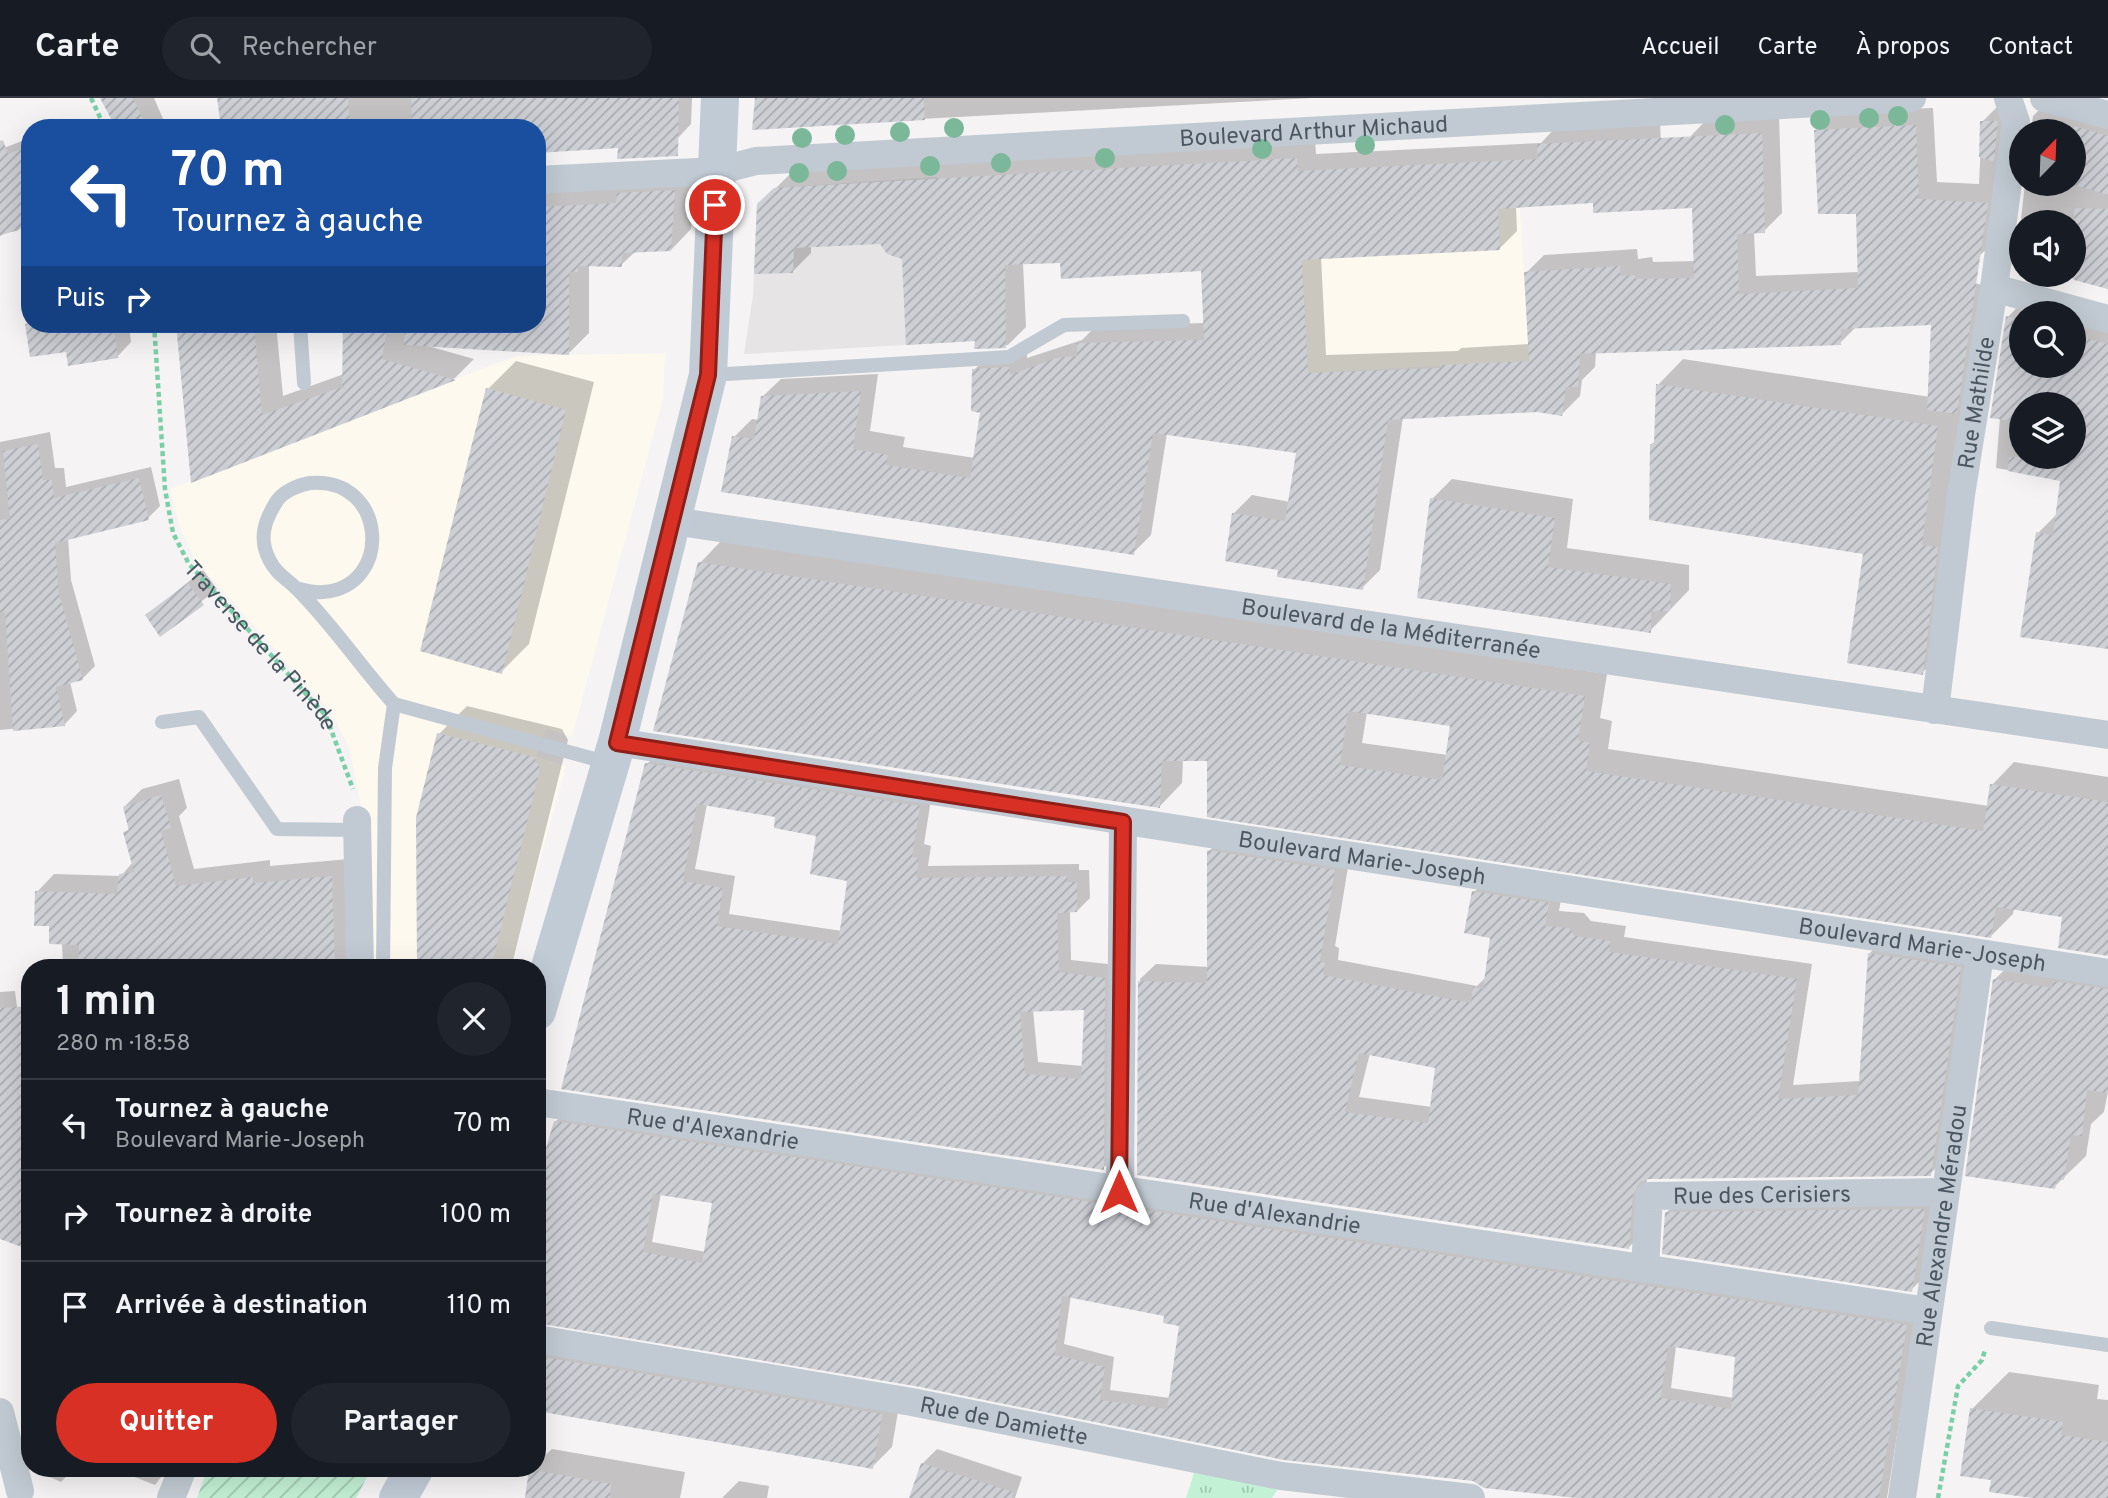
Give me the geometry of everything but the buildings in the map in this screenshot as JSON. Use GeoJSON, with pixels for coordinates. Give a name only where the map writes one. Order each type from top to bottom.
{"type":"FeatureCollection","features":[{"type":"Feature","properties":{"kind":"street"},"geometry":{"type":"LineString","coordinates":[[546,981],[614,753],[708,375],[720,98]]}},
{"type":"Feature","properties":{"kind":"street","name":"Boulevard Arthur Michaud"},"geometry":{"type":"LineString","coordinates":[[546,180],[717,171],[756,161],[1912,98]]}},
{"type":"Feature","properties":{"kind":"street","name":"Rue Mathilde"},"geometry":{"type":"LineString","coordinates":[[1935,710],[1969,436],[1994,288],[2015,122],[2008,98]]}},
{"type":"Feature","properties":{"kind":"street"},"geometry":{"type":"LineString","coordinates":[[2044,98],[2108,115]]}},
{"type":"Feature","properties":{"kind":"street"},"geometry":{"type":"LineString","coordinates":[[1994,288],[2108,319]]}},
{"type":"Feature","properties":{"kind":"street","name":"Boulevard de la Méditerranée"},"geometry":{"type":"LineString","coordinates":[[673,521],[2108,735]]}},
{"type":"Feature","properties":{"kind":"street","name":"Boulevard Marie-Joseph"},"geometry":{"type":"LineString","coordinates":[[614,753],[1123,822],[2108,973]]}},
{"type":"Feature","properties":{"kind":"street"},"geometry":{"type":"LineString","coordinates":[[1119,1192],[1123,822]]}},
{"type":"Feature","properties":{"kind":"street"},"geometry":{"type":"LineString","coordinates":[[357,825],[360,959]]}},
{"type":"Feature","properties":{"kind":"street","name":"Rue Alexandre Méradou"},"geometry":{"type":"LineString","coordinates":[[1902,1498],[1980,955]]}},
{"type":"Feature","properties":{"kind":"street","name":"Rue d'Alexandrie"},"geometry":{"type":"LineString","coordinates":[[546,1103],[1119,1192],[1928,1311]]}},
{"type":"Feature","properties":{"kind":"street","name":"Rue des Cerisiers"},"geometry":{"type":"LineString","coordinates":[[1645,1269],[1649,1196],[1945,1192]]}},
{"type":"Feature","properties":{"kind":"street","name":"Rue de Damiette"},"geometry":{"type":"LineString","coordinates":[[546,1341],[912,1402],[1281,1476],[1471,1498]]}},
{"type":"Feature","properties":{"kind":"street"},"geometry":{"type":"LineString","coordinates":[[0,1412],[19,1491]]}},
{"type":"Feature","properties":{"kind":"street"},"geometry":{"type":"LineString","coordinates":[[171,1498],[179,1477]]}},
{"type":"Feature","properties":{"kind":"street"},"geometry":{"type":"LineString","coordinates":[[398,1498],[410,1477]]}},
{"type":"Feature","properties":{"kind":"lane"},"geometry":{"type":"LineString","coordinates":[[708,375],[1009,357],[1064,325],[1183,321]]}},
{"type":"Feature","properties":{"kind":"lane"},"geometry":{"type":"LineString","coordinates":[[300,333],[304,383]]}},
{"type":"Feature","properties":{"kind":"lane"},"geometry":{"type":"LineString","coordinates":[[296,588],[323,592],[348,584],[367,565],[374,539],[369,513],[351,492],[327,482],[300,484],[289,491],[278,499],[264,522],[264,548],[275,573],[296,588],[394,704],[614,753]]}},
{"type":"Feature","properties":{"kind":"lane"},"geometry":{"type":"LineString","coordinates":[[383,959],[384,768],[394,704]]}},
{"type":"Feature","properties":{"kind":"lane"},"geometry":{"type":"LineString","coordinates":[[162,722],[199,718],[277,829],[357,825]]}},
{"type":"Feature","properties":{"kind":"lane"},"geometry":{"type":"LineString","coordinates":[[1991,1328],[2108,1345]]}},
{"type":"Feature","properties":{"kind":"path"},"geometry":{"type":"LineString","coordinates":[[91,98],[101,119]]}},
{"type":"Feature","properties":{"kind":"path","name":"Traverse de la Pinède"},"geometry":{"type":"LineString","coordinates":[[155,333],[165,489],[173,533],[189,564],[326,716],[353,787],[357,825]]}},
{"type":"Feature","properties":{"kind":"path"},"geometry":{"type":"LineString","coordinates":[[1938,1498],[1958,1386],[1982,1360],[1991,1328]]}},
{"type":"Feature","properties":{"kind":"shaded area"},"geometry":{"type":"Polygon","coordinates":[[[1517,160],[1529,361],[1308,373],[1298,171],[1517,160]]]}},
{"type":"Feature","properties":{"kind":"shaded area"},"geometry":{"type":"Polygon","coordinates":[[[937,177],[959,342],[744,354],[753,295],[757,204],[774,188],[937,177]]]}},
{"type":"Feature","properties":{"kind":"shaded area"},"geometry":{"type":"Polygon","coordinates":[[[665,353],[663,399],[572,737],[546,729],[536,756],[566,766],[512,959],[365,959],[363,816],[349,747],[332,714],[195,559],[180,528],[170,489],[516,356],[665,353]]]}},
{"type":"Feature","properties":{"kind":"green space"},"geometry":{"type":"Polygon","coordinates":[[[1194,1473],[1279,1487],[1272,1498],[1186,1498],[1194,1473]]]}},
{"type":"Feature","properties":{"kind":"green space"},"geometry":{"type":"Polygon","coordinates":[[[205,1477],[367,1477],[356,1498],[197,1498],[205,1477]]]}},
{"type":"Feature","properties":{"kind":"route"},"geometry":{"type":"LineString","coordinates":[[715,205],[708,375],[617,743],[1123,822],[1119,1192]]}}]}
